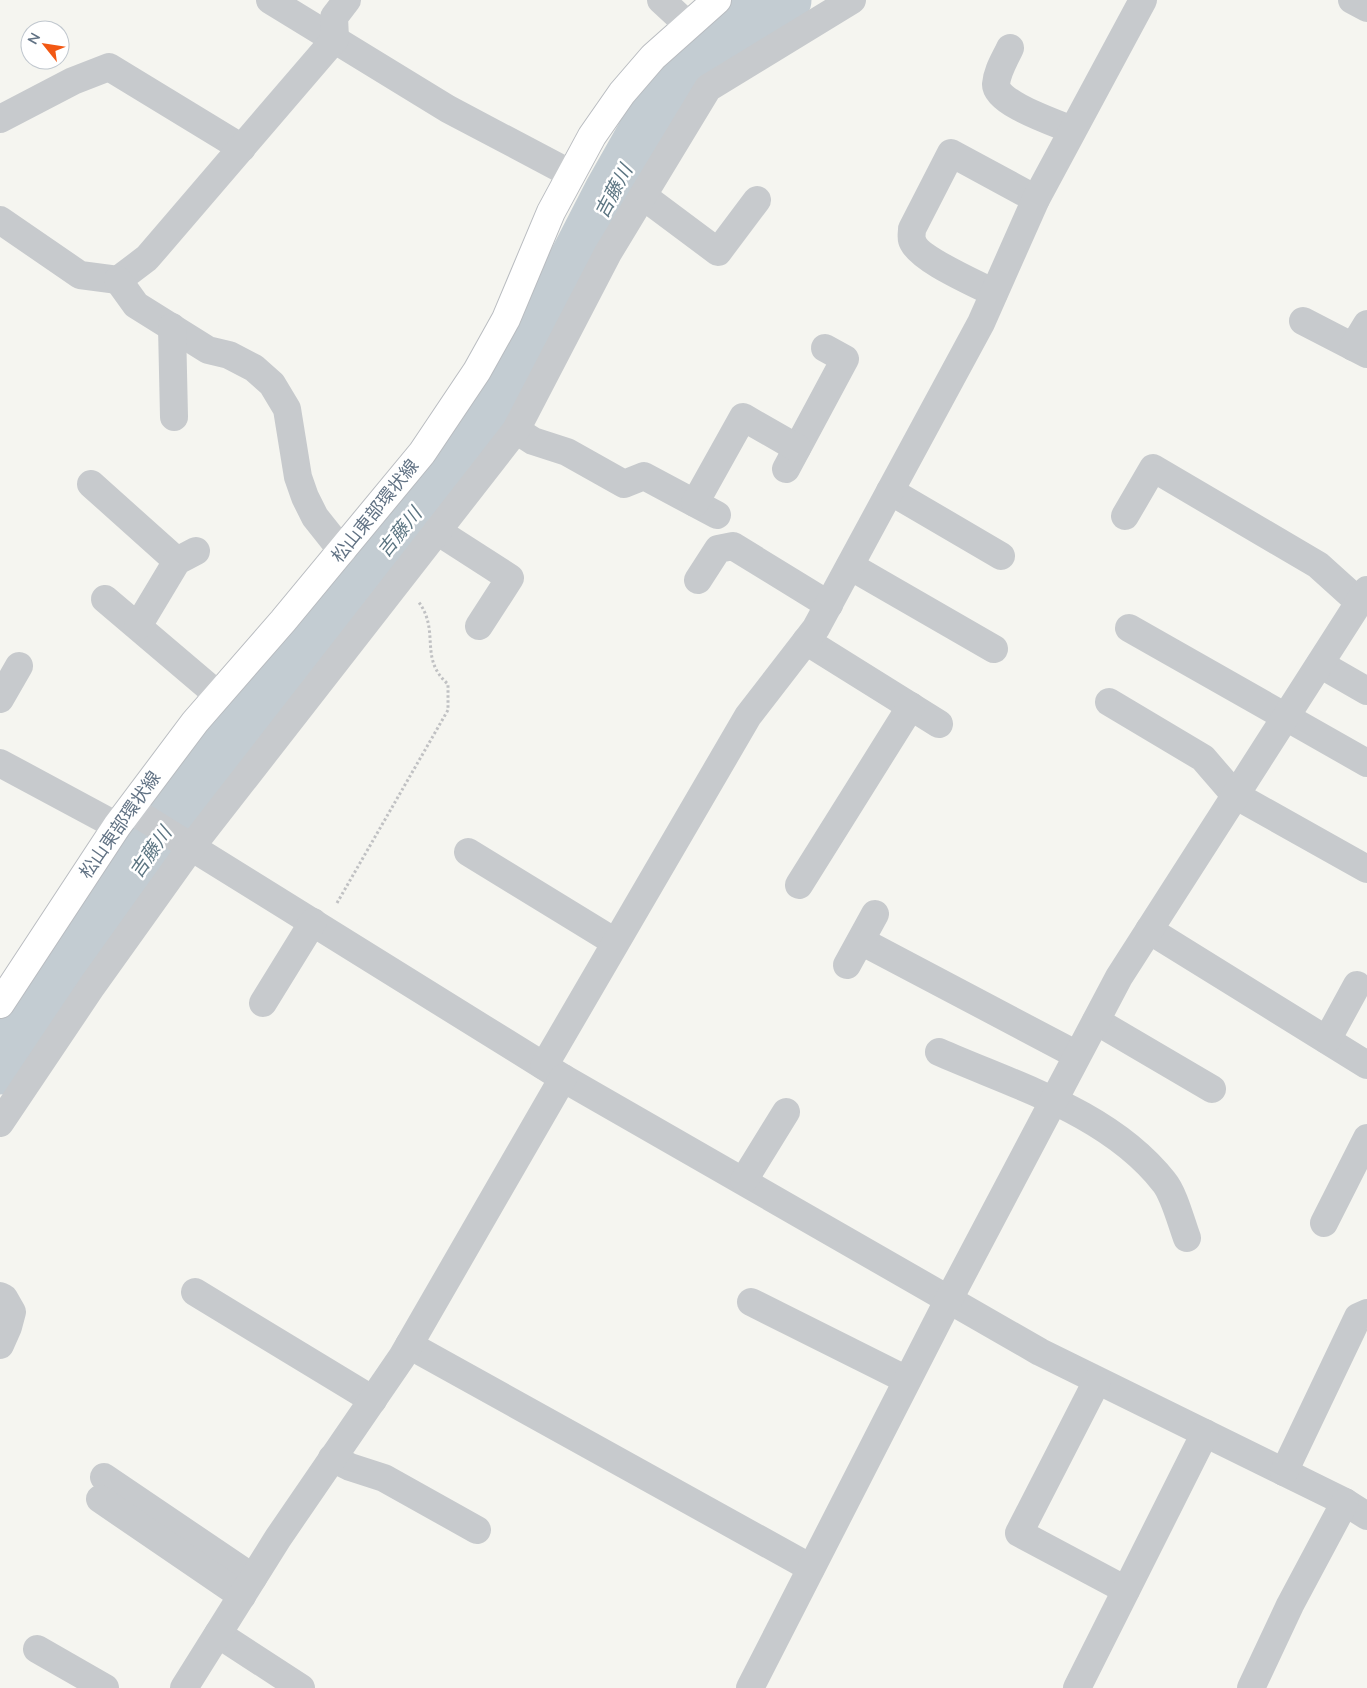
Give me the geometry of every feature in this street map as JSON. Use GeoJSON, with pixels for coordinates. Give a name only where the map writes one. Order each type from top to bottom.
{"type":"FeatureCollection","features":[{"type":"Feature","properties":{"kind":"main road","name":"松山東部環状線"},"geometry":{"type":"LineString","coordinates":[[0,1004],[129,817],[218,695],[342,551],[422,453],[478,371],[506,319],[551,212],[592,136],[622,93],[653,57],[717,0]]}},
{"type":"Feature","properties":{"kind":"street"},"geometry":{"type":"LineString","coordinates":[[270,0],[448,109],[571,174]]}},
{"type":"Feature","properties":{"kind":"street"},"geometry":{"type":"LineString","coordinates":[[0,220],[80,275],[118,280],[147,258],[335,39],[334,17],[347,0]]}},
{"type":"Feature","properties":{"kind":"street"},"geometry":{"type":"LineString","coordinates":[[661,0],[688,25]]}},
{"type":"Feature","properties":{"kind":"street"},"geometry":{"type":"LineString","coordinates":[[0,1123],[186,843],[398,581],[516,430],[608,253],[708,88],[852,0]]}},
{"type":"Feature","properties":{"kind":"street"},"geometry":{"type":"LineString","coordinates":[[184,1688],[332,1458],[373,1400],[409,1344],[553,1072],[615,942],[748,716],[816,628],[981,323],[1036,199],[1143,0]]}},
{"type":"Feature","properties":{"kind":"street"},"geometry":{"type":"LineString","coordinates":[[1352,0],[1367,8]]}},
{"type":"Feature","properties":{"kind":"street"},"geometry":{"type":"LineString","coordinates":[[1010,48],[998,74],[996,86],[1000,95],[1009,102],[1072,130]]}},
{"type":"Feature","properties":{"kind":"street"},"geometry":{"type":"LineString","coordinates":[[0,119],[73,81],[109,66],[242,148]]}},
{"type":"Feature","properties":{"kind":"street"},"geometry":{"type":"LineString","coordinates":[[994,293],[929,258],[918,250],[912,241],[912,229],[951,153],[1036,199]]}},
{"type":"Feature","properties":{"kind":"street"},"geometry":{"type":"LineString","coordinates":[[643,196],[718,252],[757,200]]}},
{"type":"Feature","properties":{"kind":"street"},"geometry":{"type":"LineString","coordinates":[[118,280],[136,304],[208,350],[229,355],[254,368],[272,384],[287,409],[298,477],[305,497],[315,517],[342,551]]}},
{"type":"Feature","properties":{"kind":"street"},"geometry":{"type":"LineString","coordinates":[[1303,321],[1360,351],[1367,324]]}},
{"type":"Feature","properties":{"kind":"street"},"geometry":{"type":"LineString","coordinates":[[172,327],[174,417]]}},
{"type":"Feature","properties":{"kind":"street"},"geometry":{"type":"LineString","coordinates":[[516,430],[534,441],[567,452],[624,484],[644,476],[706,509],[742,417],[791,459],[845,359],[825,348]]}},
{"type":"Feature","properties":{"kind":"street"},"geometry":{"type":"LineString","coordinates":[[750,1688],[949,1299],[1119,977],[1363,596],[1318,565],[1153,468],[1125,516]]}},
{"type":"Feature","properties":{"kind":"street"},"geometry":{"type":"LineString","coordinates":[[91,484],[187,556],[138,626]]}},
{"type":"Feature","properties":{"kind":"street"},"geometry":{"type":"LineString","coordinates":[[890,491],[1001,556]]}},
{"type":"Feature","properties":{"kind":"street"},"geometry":{"type":"LineString","coordinates":[[437,531],[510,578],[479,626]]}},
{"type":"Feature","properties":{"kind":"street"},"geometry":{"type":"LineString","coordinates":[[698,580],[718,549],[733,546],[829,604]]}},
{"type":"Feature","properties":{"kind":"street"},"geometry":{"type":"LineString","coordinates":[[850,566],[994,649]]}},
{"type":"Feature","properties":{"kind":"street"},"geometry":{"type":"LineString","coordinates":[[105,599],[218,695]]}},
{"type":"Feature","properties":{"kind":"street"},"geometry":{"type":"LineString","coordinates":[[1129,628],[1367,764]]}},
{"type":"Feature","properties":{"kind":"street"},"geometry":{"type":"LineString","coordinates":[[806,641],[939,724]]}},
{"type":"Feature","properties":{"kind":"street"},"geometry":{"type":"LineString","coordinates":[[1320,664],[1367,691]]}},
{"type":"Feature","properties":{"kind":"street"},"geometry":{"type":"LineString","coordinates":[[0,699],[19,666]]}},
{"type":"Feature","properties":{"kind":"street"},"geometry":{"type":"LineString","coordinates":[[1109,702],[1203,758],[1235,795],[1367,868]]}},
{"type":"Feature","properties":{"kind":"street"},"geometry":{"type":"LineString","coordinates":[[799,885],[910,706]]}},
{"type":"Feature","properties":{"kind":"street"},"geometry":{"type":"LineString","coordinates":[[0,763],[186,843],[553,1072],[744,1180],[1040,1352],[1345,1502],[1367,1516]]}},
{"type":"Feature","properties":{"kind":"street"},"geometry":{"type":"LineString","coordinates":[[468,852],[615,942]]}},
{"type":"Feature","properties":{"kind":"street"},"geometry":{"type":"LineString","coordinates":[[847,965],[875,914]]}},
{"type":"Feature","properties":{"kind":"street"},"geometry":{"type":"LineString","coordinates":[[263,1003],[318,925]]}},
{"type":"Feature","properties":{"kind":"street"},"geometry":{"type":"LineString","coordinates":[[1148,930],[1367,1065]]}},
{"type":"Feature","properties":{"kind":"street"},"geometry":{"type":"LineString","coordinates":[[861,941],[1077,1055]]}},
{"type":"Feature","properties":{"kind":"street"},"geometry":{"type":"LineString","coordinates":[[1327,1040],[1357,986]]}},
{"type":"Feature","properties":{"kind":"street"},"geometry":{"type":"LineString","coordinates":[[1096,1021],[1212,1089]]}},
{"type":"Feature","properties":{"kind":"street"},"geometry":{"type":"LineString","coordinates":[[938,1052],[1090,1118],[1121,1138],[1165,1183],[1187,1238]]}},
{"type":"Feature","properties":{"kind":"street"},"geometry":{"type":"LineString","coordinates":[[744,1180],[786,1112]]}},
{"type":"Feature","properties":{"kind":"street"},"geometry":{"type":"LineString","coordinates":[[1324,1223],[1360,1170],[1367,1138]]}},
{"type":"Feature","properties":{"kind":"street"},"geometry":{"type":"LineString","coordinates":[[195,1292],[373,1400]]}},
{"type":"Feature","properties":{"kind":"street"},"geometry":{"type":"LineString","coordinates":[[0,1296],[4,1298],[12,1312],[0,1345]]}},
{"type":"Feature","properties":{"kind":"street"},"geometry":{"type":"LineString","coordinates":[[751,1302],[907,1380]]}},
{"type":"Feature","properties":{"kind":"street"},"geometry":{"type":"LineString","coordinates":[[1284,1472],[1358,1317],[1367,1313]]}},
{"type":"Feature","properties":{"kind":"street"},"geometry":{"type":"LineString","coordinates":[[409,1344],[811,1568]]}},
{"type":"Feature","properties":{"kind":"street"},"geometry":{"type":"LineString","coordinates":[[1097,1381],[1019,1533],[1126,1590]]}},
{"type":"Feature","properties":{"kind":"street"},"geometry":{"type":"LineString","coordinates":[[1077,1688],[1205,1433]]}},
{"type":"Feature","properties":{"kind":"street"},"geometry":{"type":"LineString","coordinates":[[332,1458],[350,1467],[384,1478],[478,1530]]}},
{"type":"Feature","properties":{"kind":"street"},"geometry":{"type":"LineString","coordinates":[[102,1488],[248,1587]]}},
{"type":"Feature","properties":{"kind":"street"},"geometry":{"type":"LineString","coordinates":[[1251,1688],[1290,1605],[1345,1502]]}},
{"type":"Feature","properties":{"kind":"street"},"geometry":{"type":"LineString","coordinates":[[218,1634],[301,1688]]}},
{"type":"Feature","properties":{"kind":"street"},"geometry":{"type":"LineString","coordinates":[[37,1649],[105,1688]]}},
{"type":"Feature","properties":{"kind":"path"},"geometry":{"type":"LineString","coordinates":[[318,925],[448,710],[448,684],[437,674],[432,663],[430,623],[425,610],[398,581]]}},
{"type":"Feature","properties":{"kind":"waterway","name":"吉藤川"},"geometry":{"type":"LineString","coordinates":[[0,1067],[209,767],[400,527],[503,403],[611,193],[667,94],[691,63],[733,28],[784,0]]}}]}
